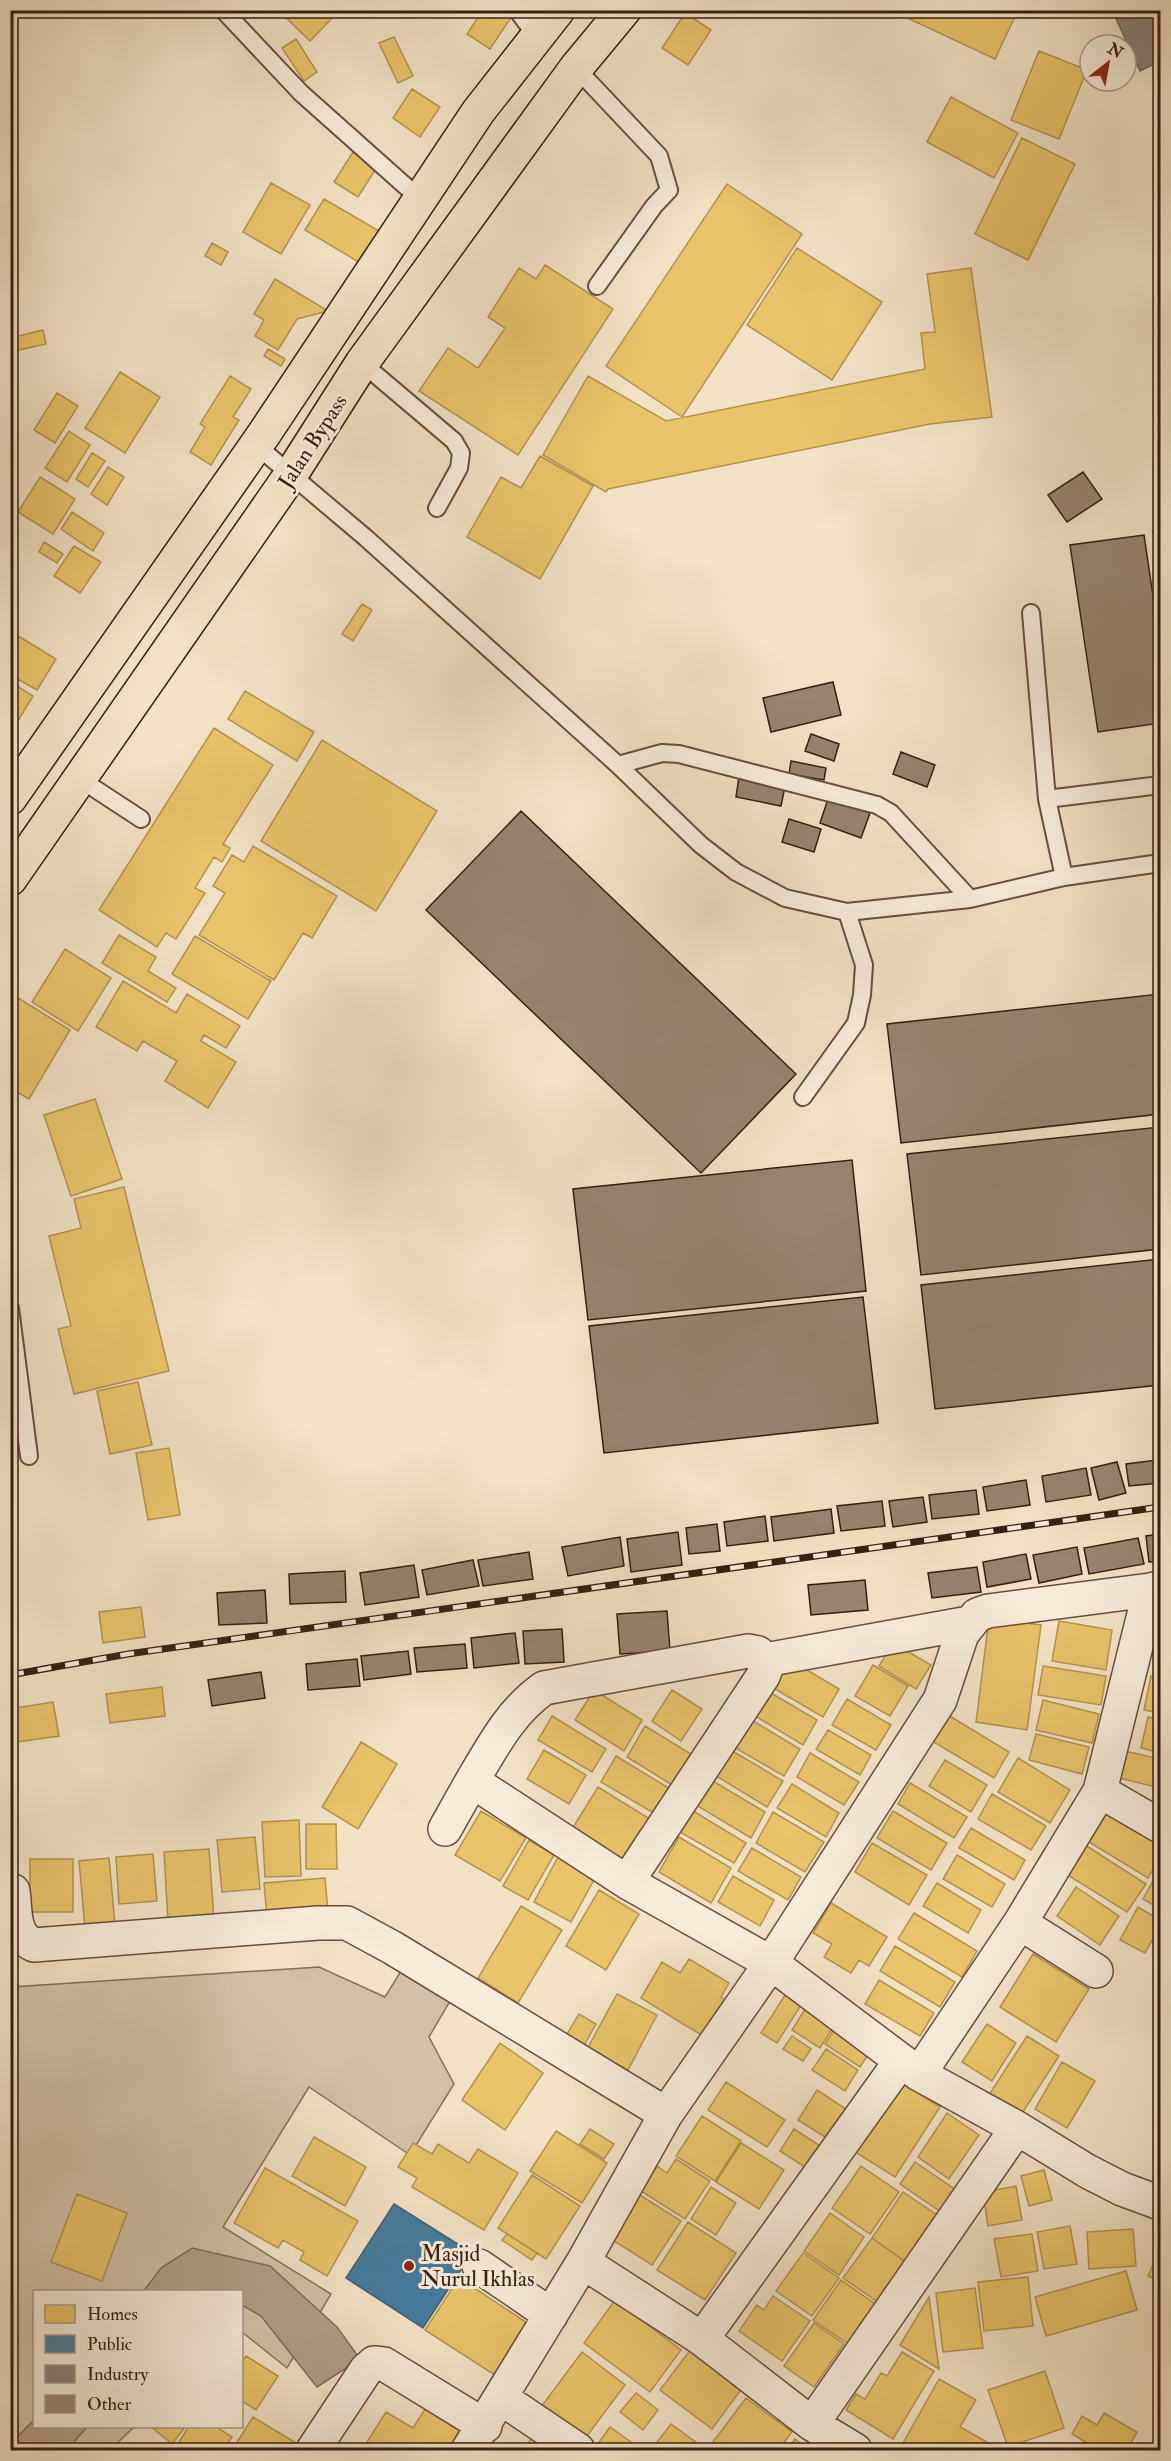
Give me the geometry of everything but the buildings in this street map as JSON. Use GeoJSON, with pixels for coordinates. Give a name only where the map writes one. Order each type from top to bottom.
{"type":"FeatureCollection","features":[{"type":"Feature","properties":{"kind":"highway","name":"Jalan Bypass"},"geometry":{"type":"LineString","coordinates":[[10,798],[256,445],[478,112],[558,10]]}},
{"type":"Feature","properties":{"kind":"highway","name":"Jalan Bypass"},"geometry":{"type":"LineString","coordinates":[[10,879],[292,473],[362,363],[576,68],[624,10]]}},
{"type":"Feature","properties":{"kind":"street"},"geometry":{"type":"LineString","coordinates":[[313,2451],[366,2370],[374,2363],[384,2364],[476,2438],[583,2262],[666,2114],[771,1963],[940,1700],[962,1634],[969,1623],[977,1615],[988,1611],[1155,1589],[1100,1791],[1020,1923],[702,2339]]}},
{"type":"Feature","properties":{"kind":"street"},"geometry":{"type":"LineString","coordinates":[[765,1660],[969,1623]]}},
{"type":"Feature","properties":{"kind":"street"},"geometry":{"type":"LineString","coordinates":[[445,1829],[512,1717],[526,1701],[544,1688],[748,1651],[758,1653],[767,1666],[763,1676],[627,1882]]}},
{"type":"Feature","properties":{"kind":"street"},"geometry":{"type":"LineString","coordinates":[[472,1781],[627,1882],[771,1963],[910,2068],[1017,2128],[1086,2171],[1122,2189],[1161,2203]]}},
{"type":"Feature","properties":{"kind":"street"},"geometry":{"type":"LineString","coordinates":[[1100,1791],[1161,1826]]}},
{"type":"Feature","properties":{"kind":"street"},"geometry":{"type":"LineString","coordinates":[[13,1891],[18,1932],[23,1940],[34,1945],[318,1923],[346,1923],[393,1948],[666,2114]]}},
{"type":"Feature","properties":{"kind":"street"},"geometry":{"type":"LineString","coordinates":[[1020,1923],[1096,1971]]}},
{"type":"Feature","properties":{"kind":"street"},"geometry":{"type":"LineString","coordinates":[[812,2424],[1017,2128]]}},
{"type":"Feature","properties":{"kind":"street"},"geometry":{"type":"LineString","coordinates":[[583,2262],[702,2339],[812,2424],[855,2451]]}},
{"type":"Feature","properties":{"kind":"street"},"geometry":{"type":"LineString","coordinates":[[478,2266],[551,2315]]}},
{"type":"Feature","properties":{"kind":"street"},"geometry":{"type":"LineString","coordinates":[[501,2398],[579,2451]]}},
{"type":"Feature","properties":{"kind":"lane"},"geometry":{"type":"LineString","coordinates":[[223,10],[301,93],[420,199]]}},
{"type":"Feature","properties":{"kind":"lane"},"geometry":{"type":"LineString","coordinates":[[517,10],[537,37]]}},
{"type":"Feature","properties":{"kind":"lane"},"geometry":{"type":"LineString","coordinates":[[576,68],[659,156],[669,190],[654,206],[597,286]]}},
{"type":"Feature","properties":{"kind":"lane"},"geometry":{"type":"LineString","coordinates":[[362,363],[454,441],[461,453],[459,468],[437,508]]}},
{"type":"Feature","properties":{"kind":"lane"},"geometry":{"type":"LineString","coordinates":[[256,445],[292,473],[618,765],[701,846],[736,872],[785,898],[847,912],[970,899],[1064,877],[1161,863]]}},
{"type":"Feature","properties":{"kind":"lane"},"geometry":{"type":"LineString","coordinates":[[1032,613],[1047,799],[1064,877]]}},
{"type":"Feature","properties":{"kind":"lane"},"geometry":{"type":"LineString","coordinates":[[618,765],[662,753],[679,754],[877,805],[891,813],[970,899]]}},
{"type":"Feature","properties":{"kind":"lane"},"geometry":{"type":"LineString","coordinates":[[80,779],[141,819]]}},
{"type":"Feature","properties":{"kind":"lane"},"geometry":{"type":"LineString","coordinates":[[1047,799],[1161,785]]}},
{"type":"Feature","properties":{"kind":"lane"},"geometry":{"type":"LineString","coordinates":[[803,1097],[856,1023],[862,995],[864,965],[847,912]]}},
{"type":"Feature","properties":{"kind":"lane"},"geometry":{"type":"LineString","coordinates":[[10,1308],[29,1456]]}},
{"type":"Feature","properties":{"kind":"shaded area"},"geometry":{"type":"Polygon","coordinates":[[[406,1963],[463,1979],[429,2037],[454,2084],[410,2155],[309,2087],[223,2227],[331,2294],[287,2368],[243,2333],[243,2290],[33,2290],[33,2428],[133,2428],[110,2450],[19,2450],[14,2309],[11,2309],[11,1987],[319,1967],[385,1997],[406,1963]]]}},
{"type":"Feature","properties":{"kind":"shaded area"},"geometry":{"type":"Polygon","coordinates":[[[192,2248],[270,2266],[337,2327],[360,2359],[317,2387],[261,2316],[243,2306],[243,2290],[144,2290],[161,2268],[192,2248]]]}},
{"type":"Feature","properties":{"kind":"shaded area"},"geometry":{"type":"Polygon","coordinates":[[[33,2421],[33,2428],[86,2428],[67,2450],[11,2450],[11,2443],[33,2421]]]}},
{"type":"Feature","properties":{"kind":"railway"},"geometry":{"type":"LineString","coordinates":[[10,1675],[128,1654],[1160,1507]]}},
{"type":"Feature","properties":{"kind":"place","name":"Masjid Nurul Ikhlas"},"geometry":{"type":"Point","coordinates":[409,2266]}}]}
